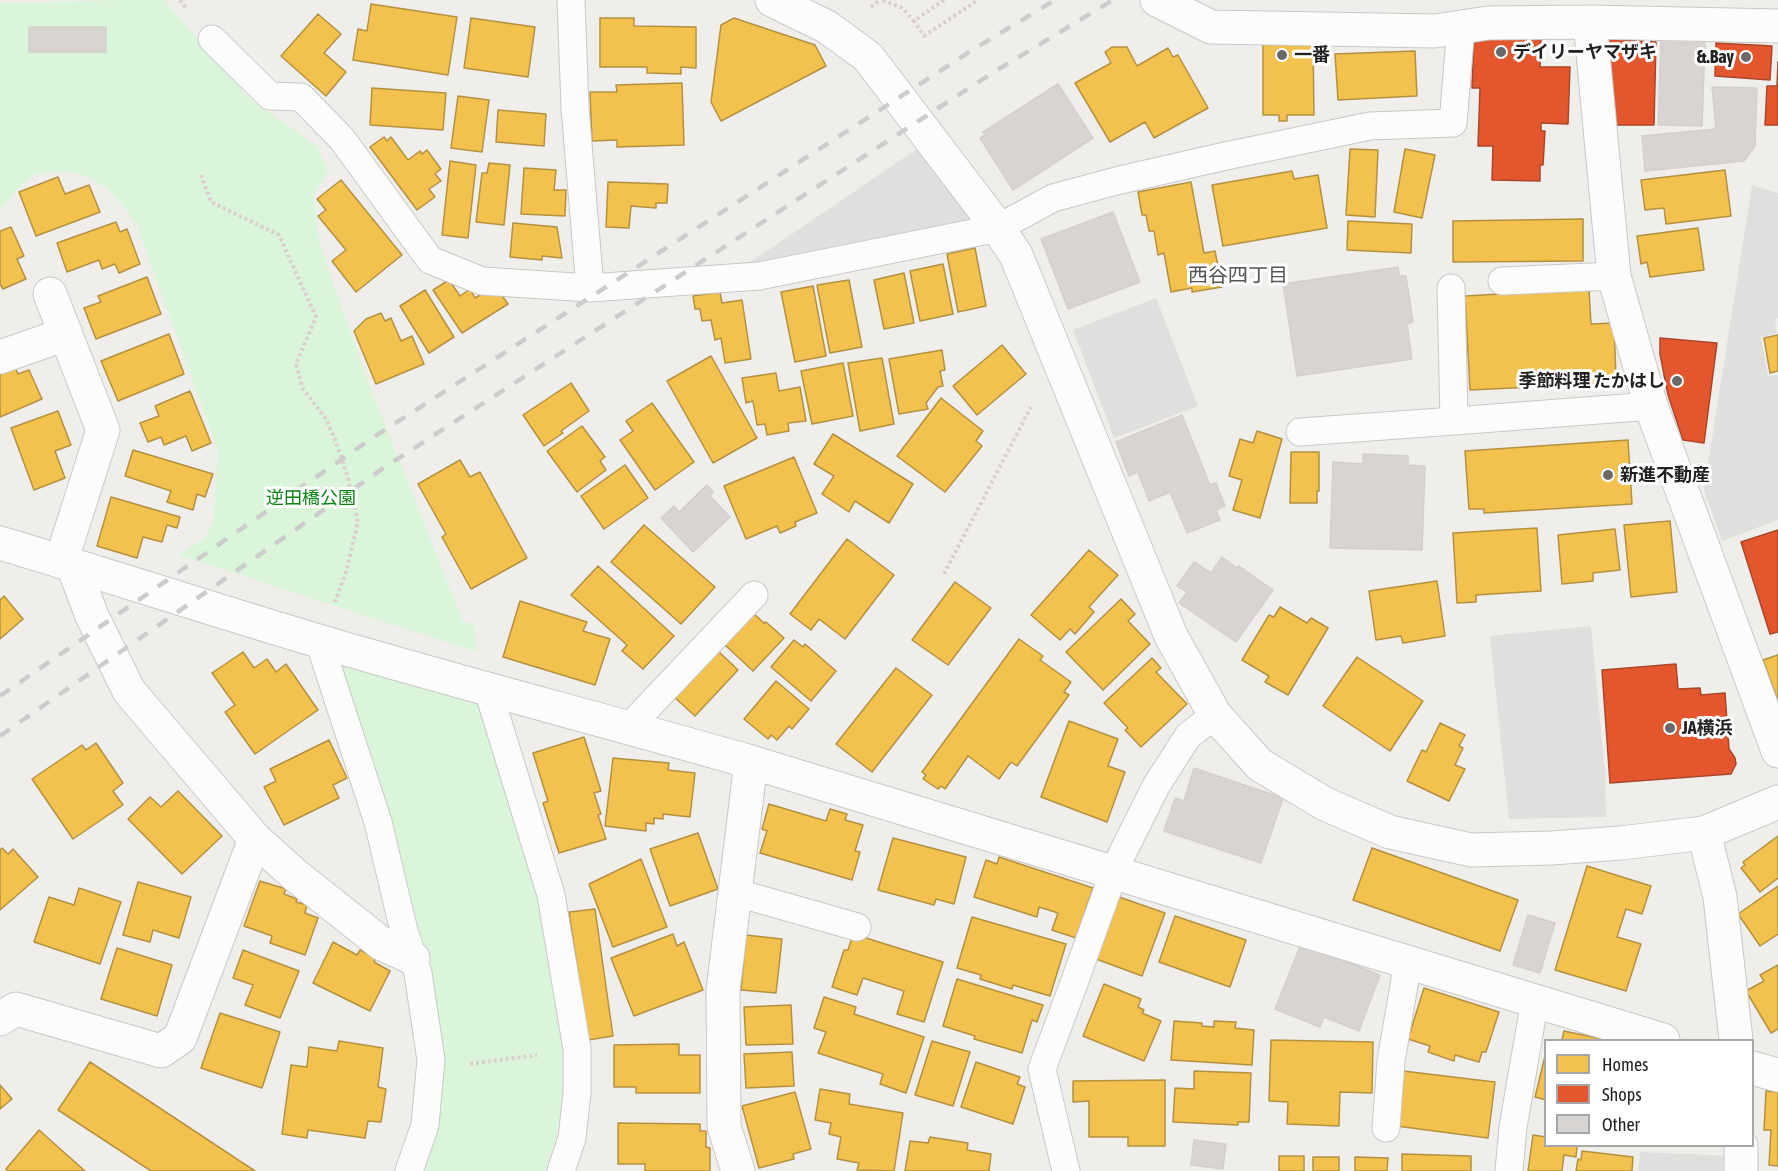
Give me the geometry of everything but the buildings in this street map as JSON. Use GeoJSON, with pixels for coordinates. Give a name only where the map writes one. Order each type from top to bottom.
{"type":"FeatureCollection","features":[{"type":"Feature","properties":{"kind":"street"},"geometry":{"type":"LineString","coordinates":[[772,0],[827,27],[868,57],[1016,255],[1171,636],[1215,715],[1260,765],[1325,804],[1390,832],[1471,850],[1621,843],[1704,833],[1778,802]]}},
{"type":"Feature","properties":{"kind":"street"},"geometry":{"type":"LineString","coordinates":[[1157,0],[1212,27],[1435,30],[1488,23],[1590,22],[1778,26]]}},
{"type":"Feature","properties":{"kind":"street"},"geometry":{"type":"LineString","coordinates":[[1590,22],[1614,276],[1650,406],[1778,751]]}},
{"type":"Feature","properties":{"kind":"street"},"geometry":{"type":"LineString","coordinates":[[50,294],[103,430],[67,564],[129,691],[255,839],[295,875],[382,944],[413,958]]}},
{"type":"Feature","properties":{"kind":"street"},"geometry":{"type":"LineString","coordinates":[[0,357],[66,334]]}},
{"type":"Feature","properties":{"kind":"street"},"geometry":{"type":"LineString","coordinates":[[0,543],[319,641],[751,762],[1536,1000],[1657,1039]]}},
{"type":"Feature","properties":{"kind":"street"},"geometry":{"type":"LineString","coordinates":[[738,1171],[724,1126],[723,990],[751,762]]}},
{"type":"Feature","properties":{"kind":"street"},"geometry":{"type":"LineString","coordinates":[[1704,833],[1719,897],[1736,1039]]}},
{"type":"Feature","properties":{"kind":"street"},"geometry":{"type":"LineString","coordinates":[[0,1019],[16,1009],[161,1051],[180,1038],[255,839]]}},
{"type":"Feature","properties":{"kind":"street"},"geometry":{"type":"LineString","coordinates":[[1754,1069],[1778,1075]]}},
{"type":"Feature","properties":{"kind":"street"},"geometry":{"type":"LineString","coordinates":[[1741,1147],[1741,1171]]}},
{"type":"Feature","properties":{"kind":"lane"},"geometry":{"type":"LineString","coordinates":[[571,0],[575,108],[590,288]]}},
{"type":"Feature","properties":{"kind":"lane"},"geometry":{"type":"LineString","coordinates":[[212,39],[270,96],[301,97],[342,139],[430,260],[482,281],[590,288],[759,276],[998,228],[1053,198],[1116,181],[1370,126],[1453,123],[1461,27]]}},
{"type":"Feature","properties":{"kind":"lane"},"geometry":{"type":"LineString","coordinates":[[1502,281],[1614,276]]}},
{"type":"Feature","properties":{"kind":"lane"},"geometry":{"type":"LineString","coordinates":[[1451,288],[1454,421]]}},
{"type":"Feature","properties":{"kind":"lane"},"geometry":{"type":"LineString","coordinates":[[1300,432],[1650,406]]}},
{"type":"Feature","properties":{"kind":"lane"},"geometry":{"type":"LineString","coordinates":[[628,727],[754,595]]}},
{"type":"Feature","properties":{"kind":"lane"},"geometry":{"type":"LineString","coordinates":[[319,641],[378,822],[404,931],[418,973],[431,1060],[426,1125],[409,1171]]}},
{"type":"Feature","properties":{"kind":"lane"},"geometry":{"type":"LineString","coordinates":[[488,690],[551,895],[577,1049],[577,1094],[572,1138],[561,1171]]}},
{"type":"Feature","properties":{"kind":"lane"},"geometry":{"type":"LineString","coordinates":[[1066,1171],[1042,1069],[1114,872],[1156,786],[1188,736],[1215,715]]}},
{"type":"Feature","properties":{"kind":"lane"},"geometry":{"type":"LineString","coordinates":[[734,892],[857,927]]}},
{"type":"Feature","properties":{"kind":"lane"},"geometry":{"type":"LineString","coordinates":[[1386,1128],[1391,1061],[1408,962]]}},
{"type":"Feature","properties":{"kind":"lane"},"geometry":{"type":"LineString","coordinates":[[1509,1171],[1513,1127],[1536,1000]]}},
{"type":"Feature","properties":{"kind":"path"},"geometry":{"type":"LineString","coordinates":[[884,0],[902,8],[924,36],[978,0]]}},
{"type":"Feature","properties":{"kind":"path"},"geometry":{"type":"LineString","coordinates":[[914,21],[945,0]]}},
{"type":"Feature","properties":{"kind":"path"},"geometry":{"type":"LineString","coordinates":[[201,175],[211,202],[279,235],[316,317],[296,364],[303,389],[326,419],[336,442],[348,478],[358,522],[346,572],[319,641]]}},
{"type":"Feature","properties":{"kind":"path"},"geometry":{"type":"LineString","coordinates":[[944,574],[1057,357]]}},
{"type":"Feature","properties":{"kind":"path"},"geometry":{"type":"LineString","coordinates":[[430,1070],[577,1049]]}},
{"type":"Feature","properties":{"kind":"green space","name":"逆田橋公園"},"geometry":{"type":"Polygon","coordinates":[[[164,0],[251,100],[317,146],[328,171],[314,195],[320,245],[366,376],[464,624],[473,621],[477,652],[179,555],[207,536],[214,517],[218,451],[136,223],[121,203],[104,187],[84,176],[72,173],[48,172],[32,176],[0,210],[0,3],[164,0]]]}},
{"type":"Feature","properties":{"kind":"green space"},"geometry":{"type":"Polygon","coordinates":[[[334,654],[489,705],[540,897],[569,1073],[556,1138],[545,1171],[421,1171],[440,1051],[431,967],[334,654]]]}},
{"type":"Feature","properties":{"kind":"shaded area"},"geometry":{"type":"Polygon","coordinates":[[[920,147],[970,219],[749,263],[920,147]]]}},
{"type":"Feature","properties":{"kind":"shaded area"},"geometry":{"type":"Polygon","coordinates":[[[1752,185],[1778,193],[1778,318],[1775,319],[1777,333],[1761,337],[1768,376],[1778,375],[1778,520],[1722,541],[1704,490],[1752,185]]]}},
{"type":"Feature","properties":{"kind":"shaded area"},"geometry":{"type":"Polygon","coordinates":[[[1156,298],[1198,406],[1114,438],[1073,330],[1156,298]]]}},
{"type":"Feature","properties":{"kind":"shaded area"},"geometry":{"type":"Polygon","coordinates":[[[1591,626],[1605,773],[1606,817],[1509,819],[1490,636],[1591,626]]]}},
{"type":"Feature","properties":{"kind":"shaded area"},"geometry":{"type":"Polygon","coordinates":[[[1640,1152],[1732,1156],[1731,1171],[1638,1171],[1640,1152]]]}},
{"type":"Feature","properties":{"kind":"railway"},"geometry":{"type":"LineString","coordinates":[[0,696],[371,439],[974,49],[1055,0]]}},
{"type":"Feature","properties":{"kind":"railway"},"geometry":{"type":"LineString","coordinates":[[0,736],[385,467],[994,72],[1113,0]]}},
{"type":"Feature","properties":{"kind":"place","name":"デイリーヤマザキ"},"geometry":{"type":"Point","coordinates":[1501,52]}},
{"type":"Feature","properties":{"kind":"place","name":"一番"},"geometry":{"type":"Point","coordinates":[1282,55]}},
{"type":"Feature","properties":{"kind":"place","name":"&.Bay"},"geometry":{"type":"Point","coordinates":[1746,57]}},
{"type":"Feature","properties":{"kind":"place","name":"季節料理 たかはし"},"geometry":{"type":"Point","coordinates":[1677,381]}},
{"type":"Feature","properties":{"kind":"place","name":"新進不動産"},"geometry":{"type":"Point","coordinates":[1608,475]}},
{"type":"Feature","properties":{"kind":"place","name":"JA横浜"},"geometry":{"type":"Point","coordinates":[1670,728]}},
{"type":"Feature","properties":{"kind":"district","name":"西谷四丁目"},"geometry":{"type":"Point","coordinates":[1238,276]}}]}
